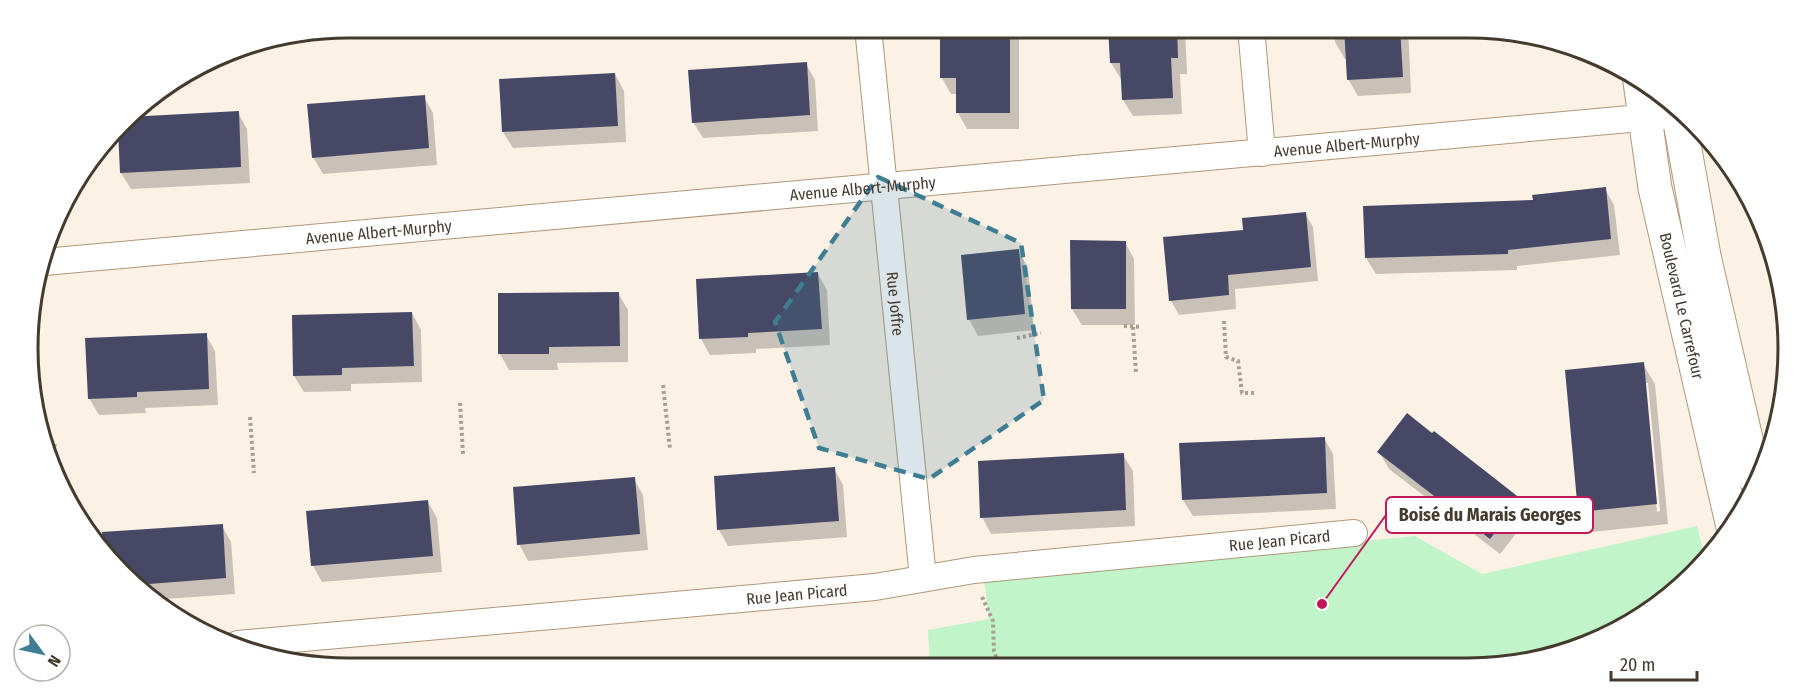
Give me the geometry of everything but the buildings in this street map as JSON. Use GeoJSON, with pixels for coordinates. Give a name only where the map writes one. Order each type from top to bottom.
{"type":"FeatureCollection","features":[{"type":"Feature","properties":{"kind":"street","name":"Rue Joffre"},"geometry":{"type":"LineString","coordinates":[[869,38],[923,578]]}},
{"type":"Feature","properties":{"kind":"street"},"geometry":{"type":"LineString","coordinates":[[1252,38],[1262,153]]}},
{"type":"Feature","properties":{"kind":"street","name":"Boulevard Le Carrefour"},"geometry":{"type":"LineString","coordinates":[[1641,91],[1655,188],[1730,512]]}},
{"type":"Feature","properties":{"kind":"street","name":"Avenue Albert-Murphy"},"geometry":{"type":"LineString","coordinates":[[50,261],[883,188],[1672,114]]}},
{"type":"Feature","properties":{"kind":"street","name":"Boulevard Le Carrefour"},"geometry":{"type":"LineString","coordinates":[[1681,122],[1704,255],[1753,469]]}},
{"type":"Feature","properties":{"kind":"street","name":"Rue Jean Picard"},"geometry":{"type":"LineString","coordinates":[[253,643],[875,587],[974,570],[1354,533]]}},
{"type":"Feature","properties":{"kind":"path"},"geometry":{"type":"LineString","coordinates":[[1224,321],[1226,357],[1238,361],[1242,393],[1254,393]]}},
{"type":"Feature","properties":{"kind":"path"},"geometry":{"type":"LineString","coordinates":[[1124,326],[1142,327]]}},
{"type":"Feature","properties":{"kind":"path"},"geometry":{"type":"LineString","coordinates":[[1133,327],[1136,374]]}},
{"type":"Feature","properties":{"kind":"path"},"geometry":{"type":"LineString","coordinates":[[1017,339],[1041,333]]}},
{"type":"Feature","properties":{"kind":"path"},"geometry":{"type":"LineString","coordinates":[[663,385],[670,449]]}},
{"type":"Feature","properties":{"kind":"path"},"geometry":{"type":"LineString","coordinates":[[459,403],[463,454]]}},
{"type":"Feature","properties":{"kind":"path"},"geometry":{"type":"LineString","coordinates":[[250,417],[254,473]]}},
{"type":"Feature","properties":{"kind":"path"},"geometry":{"type":"LineString","coordinates":[[54,448],[55,441]]}},
{"type":"Feature","properties":{"kind":"path"},"geometry":{"type":"LineString","coordinates":[[982,597],[993,621],[994,651],[997,658]]}},
{"type":"Feature","properties":{"kind":"highlighted area"},"geometry":{"type":"Polygon","coordinates":[[[878,177],[1021,243],[1044,400],[929,479],[819,448],[775,322],[878,177]]]}},
{"type":"Feature","properties":{"kind":"green space"},"geometry":{"type":"Polygon","coordinates":[[[1697,526],[1703,550],[1672,581],[1640,605],[1605,626],[1548,647],[1508,655],[1468,658],[930,658],[928,630],[989,619],[984,579],[1415,536],[1482,574],[1697,526]]]}},
{"type":"Feature","properties":{"kind":"place","name":"Boisé du Marais Georges"},"geometry":{"type":"Point","coordinates":[1322,604]}}]}
